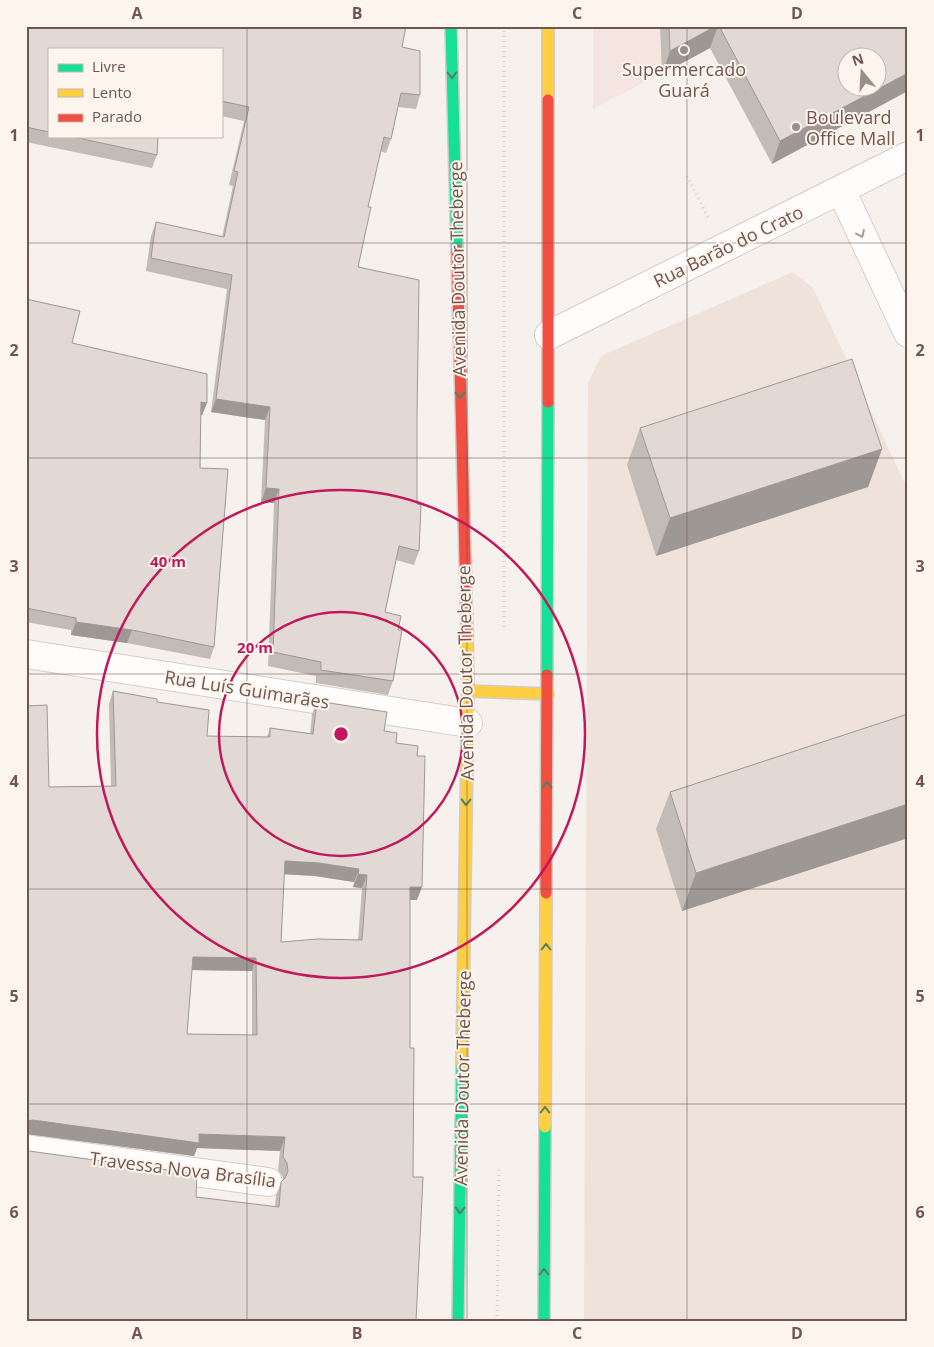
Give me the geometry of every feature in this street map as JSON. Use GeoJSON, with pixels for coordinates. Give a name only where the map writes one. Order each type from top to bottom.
{"type":"FeatureCollection","features":[{"type":"Feature","properties":{"kind":"main road","name":"Avenida Doutor Theberge"},"geometry":{"type":"LineString","coordinates":[[451,26],[468,691],[458,1321]]}},
{"type":"Feature","properties":{"kind":"main road"},"geometry":{"type":"LineString","coordinates":[[544,1321],[548,694],[548,26]]}},
{"type":"Feature","properties":{"kind":"main road"},"geometry":{"type":"LineString","coordinates":[[468,691],[548,694]]}},
{"type":"Feature","properties":{"kind":"street","name":"Rua Barão do Crato"},"geometry":{"type":"LineString","coordinates":[[549,335],[908,156]]}},
{"type":"Feature","properties":{"kind":"street"},"geometry":{"type":"LineString","coordinates":[[841,190],[908,332]]}},
{"type":"Feature","properties":{"kind":"street","name":"Rua Luís Guimarães"},"geometry":{"type":"LineString","coordinates":[[26,654],[468,723]]}},
{"type":"Feature","properties":{"kind":"street","name":"Travessa Nova Brasília"},"geometry":{"type":"LineString","coordinates":[[26,1149],[268,1182]]}},
{"type":"Feature","properties":{"kind":"path"},"geometry":{"type":"LineString","coordinates":[[687,176],[709,220]]}},
{"type":"Feature","properties":{"kind":"shaded area"},"geometry":{"type":"Polygon","coordinates":[[[593,26],[751,26],[593,109],[593,26]]]}},
{"type":"Feature","properties":{"kind":"shaded area"},"geometry":{"type":"Polygon","coordinates":[[[793,272],[813,288],[908,490],[908,1321],[584,1321],[588,383],[601,356],[793,272]]]}},
{"type":"Feature","properties":{"kind":"building"},"geometry":{"type":"Polygon","coordinates":[[[26,26],[406,26],[402,47],[420,51],[420,95],[401,93],[391,139],[384,137],[368,207],[371,207],[358,267],[419,280],[417,504],[421,505],[419,551],[399,546],[385,612],[401,616],[398,630],[402,630],[393,681],[321,670],[321,662],[273,652],[279,489],[266,488],[270,407],[216,399],[232,275],[151,258],[156,222],[224,237],[238,172],[234,171],[249,107],[222,101],[222,48],[48,48],[48,132],[26,127],[26,26]]]}},
{"type":"Feature","properties":{"kind":"building"},"geometry":{"type":"Polygon","coordinates":[[[669,26],[716,26],[670,51],[669,26]]]}},
{"type":"Feature","properties":{"kind":"building","name":"Boulevard Office Mall"},"geometry":{"type":"Polygon","coordinates":[[[719,26],[908,26],[908,73],[886,85],[886,48],[836,48],[836,98],[861,98],[780,141],[719,26]]]}},
{"type":"Feature","properties":{"kind":"building"},"geometry":{"type":"Polygon","coordinates":[[[78,138],[158,138],[157,155],[78,138]]]}},
{"type":"Feature","properties":{"kind":"building"},"geometry":{"type":"Polygon","coordinates":[[[26,299],[80,311],[72,343],[207,374],[207,403],[201,402],[200,468],[228,469],[214,647],[132,630],[76,622],[76,618],[26,608],[26,299]]]}},
{"type":"Feature","properties":{"kind":"building"},"geometry":{"type":"Polygon","coordinates":[[[852,359],[882,449],[670,518],[640,428],[852,359]]]}},
{"type":"Feature","properties":{"kind":"building"},"geometry":{"type":"Polygon","coordinates":[[[113,691],[157,699],[157,702],[209,710],[207,736],[270,737],[270,728],[313,734],[317,701],[387,712],[384,731],[397,733],[396,743],[418,746],[417,756],[425,756],[422,887],[410,887],[410,1048],[414,1048],[413,1177],[423,1177],[416,1321],[26,1321],[26,1150],[197,1174],[196,1197],[279,1207],[281,1182],[288,1171],[287,1163],[283,1157],[285,1137],[199,1134],[199,1143],[33,1120],[26,1121],[26,706],[47,705],[49,787],[116,786],[113,691]],[[285,861],[281,942],[318,939],[362,940],[367,875],[358,874],[359,869],[319,863],[285,861]],[[193,957],[187,1034],[257,1035],[256,958],[193,957]]]}},
{"type":"Feature","properties":{"kind":"building"},"geometry":{"type":"Polygon","coordinates":[[[908,714],[908,804],[696,873],[670,792],[908,714]]]}},
{"type":"Feature","properties":{"kind":"traffic: fast"},"geometry":{"type":"LineString","coordinates":[[451,26],[457,250]]}},
{"type":"Feature","properties":{"kind":"traffic: fast"},"geometry":{"type":"LineString","coordinates":[[547,675],[548,402]]}},
{"type":"Feature","properties":{"kind":"traffic: fast"},"geometry":{"type":"LineString","coordinates":[[458,1321],[462,1064]]}},
{"type":"Feature","properties":{"kind":"traffic: fast"},"geometry":{"type":"LineString","coordinates":[[544,1321],[545,1127]]}},
{"type":"Feature","properties":{"kind":"traffic: slow"},"geometry":{"type":"LineString","coordinates":[[548,26],[548,100]]}},
{"type":"Feature","properties":{"kind":"traffic: slow"},"geometry":{"type":"LineString","coordinates":[[462,1064],[468,691],[467,635]]}},
{"type":"Feature","properties":{"kind":"traffic: slow"},"geometry":{"type":"LineString","coordinates":[[468,691],[548,694]]}},
{"type":"Feature","properties":{"kind":"traffic: slow"},"geometry":{"type":"LineString","coordinates":[[545,1127],[546,893]]}},
{"type":"Feature","properties":{"kind":"traffic: jam"},"geometry":{"type":"LineString","coordinates":[[548,100],[548,402]]}},
{"type":"Feature","properties":{"kind":"traffic: jam"},"geometry":{"type":"LineString","coordinates":[[457,250],[467,635]]}},
{"type":"Feature","properties":{"kind":"traffic: jam"},"geometry":{"type":"LineString","coordinates":[[546,893],[547,675]]}},
{"type":"Feature","properties":{"kind":"place","name":"Supermercado Guará"},"geometry":{"type":"Point","coordinates":[684,50]}},
{"type":"Feature","properties":{"kind":"place","name":"Boulevard Office Mall"},"geometry":{"type":"Point","coordinates":[796,127]}}]}
